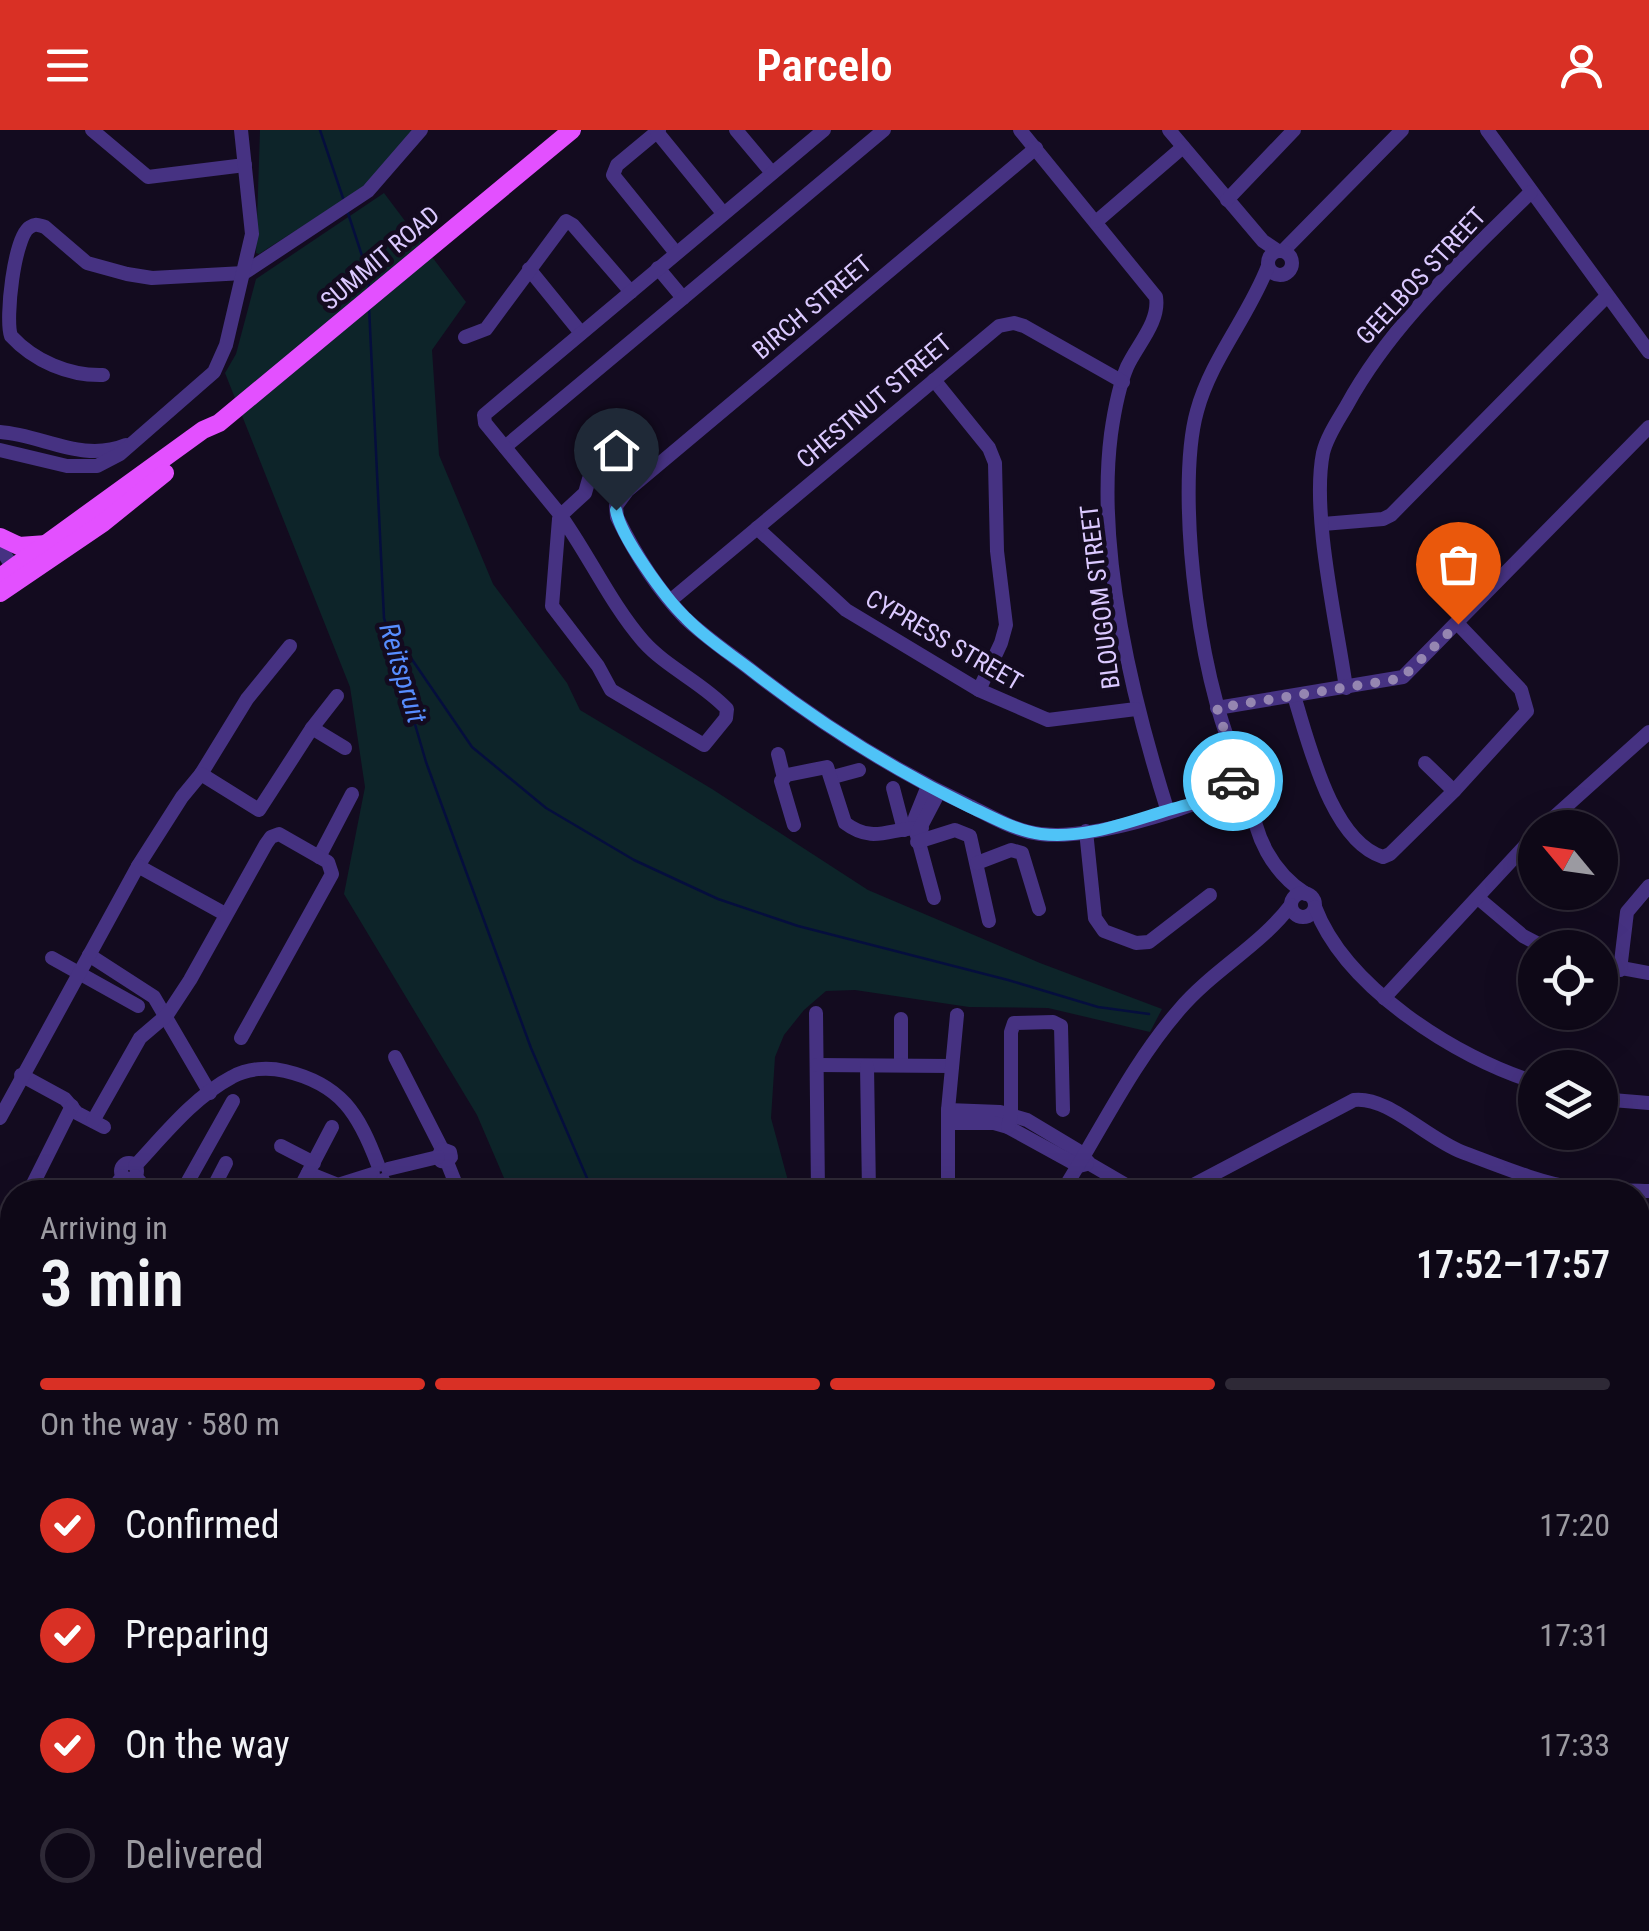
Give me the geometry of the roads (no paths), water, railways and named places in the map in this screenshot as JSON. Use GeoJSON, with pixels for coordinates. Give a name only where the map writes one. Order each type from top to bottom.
{"type":"FeatureCollection","features":[{"type":"Feature","properties":{"kind":"main road","name":"SUMMIT ROAD"},"geometry":{"type":"LineString","coordinates":[[7,577],[191,439],[219,423],[572,130]]}},
{"type":"Feature","properties":{"kind":"main road","name":"SUMMIT ROAD"},"geometry":{"type":"LineString","coordinates":[[7,577],[102,524],[203,442],[219,423]]}},
{"type":"Feature","properties":{"kind":"main road"},"geometry":{"type":"LineString","coordinates":[[0,537],[19,546],[49,543]]}},
{"type":"Feature","properties":{"kind":"street"},"geometry":{"type":"LineString","coordinates":[[92,130],[148,177],[244,165]]}},
{"type":"Feature","properties":{"kind":"street"},"geometry":{"type":"LineString","coordinates":[[0,450],[90,468],[116,457],[216,369],[226,344],[252,229],[240,130]]}},
{"type":"Feature","properties":{"kind":"street"},"geometry":{"type":"LineString","coordinates":[[104,375],[55,366],[20,344],[9,332],[16,257],[27,229],[36,224],[45,227],[88,263],[127,274],[152,278],[244,273],[368,192],[421,130]]}},
{"type":"Feature","properties":{"kind":"street"},"geometry":{"type":"LineString","coordinates":[[736,130],[772,174]]}},
{"type":"Feature","properties":{"kind":"street"},"geometry":{"type":"LineString","coordinates":[[505,447],[884,130]]}},
{"type":"Feature","properties":{"kind":"street","name":"BLOUGOM STREET"},"geometry":{"type":"LineString","coordinates":[[1020,130],[1156,297],[1156,313],[1122,382],[1110,444],[1110,530],[1136,709],[1168,812]]}},
{"type":"Feature","properties":{"kind":"street"},"geometry":{"type":"LineString","coordinates":[[1169,130],[1278,261]]}},
{"type":"Feature","properties":{"kind":"street"},"geometry":{"type":"LineString","coordinates":[[1227,200],[1294,130]]}},
{"type":"Feature","properties":{"kind":"street"},"geometry":{"type":"LineString","coordinates":[[1402,130],[1278,261],[1203,393],[1190,444],[1190,532],[1217,708],[1233,757],[1236,794],[1252,817],[1267,852],[1307,909],[1384,998],[1464,1053],[1518,1077]]}},
{"type":"Feature","properties":{"kind":"street"},"geometry":{"type":"LineString","coordinates":[[1487,130],[1649,352]]}},
{"type":"Feature","properties":{"kind":"street"},"geometry":{"type":"LineString","coordinates":[[676,253],[614,175],[617,165],[658,131],[723,213]]}},
{"type":"Feature","properties":{"kind":"street"},"geometry":{"type":"LineString","coordinates":[[618,454],[589,479],[586,492],[560,516],[551,596],[554,610],[598,666],[613,692],[697,743],[706,743],[726,718],[727,709],[645,643],[560,516],[485,424],[485,413],[819,132]]}},
{"type":"Feature","properties":{"kind":"street"},"geometry":{"type":"LineString","coordinates":[[1097,221],[1184,147]]}},
{"type":"Feature","properties":{"kind":"street","name":"BIRCH STREET"},"geometry":{"type":"LineString","coordinates":[[670,600],[618,520],[618,501],[1036,148]]}},
{"type":"Feature","properties":{"kind":"street","name":"GEELBOS STREET"},"geometry":{"type":"LineString","coordinates":[[1346,688],[1323,524],[1325,448],[1372,362],[1400,325],[1530,192]]}},
{"type":"Feature","properties":{"kind":"street"},"geometry":{"type":"LineString","coordinates":[[466,337],[486,329],[562,224],[568,222],[630,292]]}},
{"type":"Feature","properties":{"kind":"street"},"geometry":{"type":"LineString","coordinates":[[658,268],[689,293]]}},
{"type":"Feature","properties":{"kind":"street"},"geometry":{"type":"LineString","coordinates":[[528,269],[581,333]]}},
{"type":"Feature","properties":{"kind":"street"},"geometry":{"type":"LineString","coordinates":[[1323,524],[1392,515],[1607,296]]}},
{"type":"Feature","properties":{"kind":"street","name":"CHESTNUT STREET"},"geometry":{"type":"LineString","coordinates":[[670,600],[994,329],[1014,323],[1122,382]]}},
{"type":"Feature","properties":{"kind":"street"},"geometry":{"type":"LineString","coordinates":[[934,380],[989,448],[995,463],[996,540],[1006,630],[979,690]]}},
{"type":"Feature","properties":{"kind":"street"},"geometry":{"type":"LineString","coordinates":[[1217,708],[1403,677],[1649,428]]}},
{"type":"Feature","properties":{"kind":"street"},"geometry":{"type":"LineString","coordinates":[[0,432],[96,452],[132,443]]}},
{"type":"Feature","properties":{"kind":"street"},"geometry":{"type":"LineString","coordinates":[[30,458],[36,441]]}},
{"type":"Feature","properties":{"kind":"street","name":"CYPRESS STREET"},"geometry":{"type":"LineString","coordinates":[[757,528],[846,610],[979,690],[1048,720],[1136,709]]}},
{"type":"Feature","properties":{"kind":"street"},"geometry":{"type":"LineString","coordinates":[[0,547],[7,577]]}},
{"type":"Feature","properties":{"kind":"street"},"geometry":{"type":"LineString","coordinates":[[670,600],[698,629],[812,717],[931,795],[1029,832],[1054,835],[1136,822],[1253,789],[1233,757]]}},
{"type":"Feature","properties":{"kind":"street"},"geometry":{"type":"LineString","coordinates":[[1294,696],[1332,804],[1362,847],[1383,857],[1390,854],[1523,718],[1528,705],[1521,690],[1458,624]]}},
{"type":"Feature","properties":{"kind":"street"},"geometry":{"type":"LineString","coordinates":[[0,1118],[138,866],[247,699],[290,646]]}},
{"type":"Feature","properties":{"kind":"street"},"geometry":{"type":"LineString","coordinates":[[200,774],[259,810],[337,696]]}},
{"type":"Feature","properties":{"kind":"street"},"geometry":{"type":"LineString","coordinates":[[312,728],[345,748]]}},
{"type":"Feature","properties":{"kind":"street"},"geometry":{"type":"LineString","coordinates":[[1562,810],[1649,732]]}},
{"type":"Feature","properties":{"kind":"street"},"geometry":{"type":"LineString","coordinates":[[778,754],[784,778],[781,786],[794,826]]}},
{"type":"Feature","properties":{"kind":"street"},"geometry":{"type":"LineString","coordinates":[[1425,764],[1454,791]]}},
{"type":"Feature","properties":{"kind":"street"},"geometry":{"type":"LineString","coordinates":[[784,778],[823,766],[830,769],[844,824],[874,836],[960,830],[970,836],[989,920]]}},
{"type":"Feature","properties":{"kind":"street"},"geometry":{"type":"LineString","coordinates":[[832,777],[858,770]]}},
{"type":"Feature","properties":{"kind":"street"},"geometry":{"type":"LineString","coordinates":[[892,788],[915,832],[934,898]]}},
{"type":"Feature","properties":{"kind":"street"},"geometry":{"type":"LineString","coordinates":[[319,857],[352,794]]}},
{"type":"Feature","properties":{"kind":"street"},"geometry":{"type":"LineString","coordinates":[[915,832],[931,795]]}},
{"type":"Feature","properties":{"kind":"street"},"geometry":{"type":"LineString","coordinates":[[1086,831],[1094,918],[1104,931],[1136,942],[1149,942],[1210,894]]}},
{"type":"Feature","properties":{"kind":"street"},"geometry":{"type":"LineString","coordinates":[[22,1076],[65,1099],[99,1124],[138,1040],[167,1015],[272,837],[279,834],[331,867],[330,880],[241,1038]]}},
{"type":"Feature","properties":{"kind":"street"},"geometry":{"type":"LineString","coordinates":[[977,863],[1010,850],[1022,852],[1039,909]]}},
{"type":"Feature","properties":{"kind":"street"},"geometry":{"type":"LineString","coordinates":[[1384,998],[1518,854]]}},
{"type":"Feature","properties":{"kind":"street"},"geometry":{"type":"LineString","coordinates":[[138,866],[226,914]]}},
{"type":"Feature","properties":{"kind":"street"},"geometry":{"type":"LineString","coordinates":[[1284,877],[1296,914],[1307,909]]}},
{"type":"Feature","properties":{"kind":"street"},"geometry":{"type":"LineString","coordinates":[[1649,886],[1627,912],[1620,970],[1649,973]]}},
{"type":"Feature","properties":{"kind":"street"},"geometry":{"type":"LineString","coordinates":[[1478,898],[1518,931]]}},
{"type":"Feature","properties":{"kind":"street"},"geometry":{"type":"LineString","coordinates":[[1274,928],[1292,903]]}},
{"type":"Feature","properties":{"kind":"street"},"geometry":{"type":"LineString","coordinates":[[1071,1180],[1149,1049],[1172,1018],[1202,984],[1274,928],[1307,909]]}},
{"type":"Feature","properties":{"kind":"street"},"geometry":{"type":"LineString","coordinates":[[89,955],[148,992],[167,1015],[210,1093]]}},
{"type":"Feature","properties":{"kind":"street"},"geometry":{"type":"LineString","coordinates":[[52,958],[138,1006]]}},
{"type":"Feature","properties":{"kind":"street"},"geometry":{"type":"LineString","coordinates":[[816,1012],[818,1180]]}},
{"type":"Feature","properties":{"kind":"street"},"geometry":{"type":"LineString","coordinates":[[948,1180],[948,1117],[957,1015]]}},
{"type":"Feature","properties":{"kind":"street"},"geometry":{"type":"LineString","coordinates":[[901,1018],[901,1064]]}},
{"type":"Feature","properties":{"kind":"street"},"geometry":{"type":"LineString","coordinates":[[1009,1121],[1011,1032],[1016,1022],[1053,1022],[1061,1026],[1063,1110]]}},
{"type":"Feature","properties":{"kind":"street"},"geometry":{"type":"LineString","coordinates":[[395,1057],[453,1180]]}},
{"type":"Feature","properties":{"kind":"street"},"geometry":{"type":"LineString","coordinates":[[817,1065],[951,1066]]}},
{"type":"Feature","properties":{"kind":"street"},"geometry":{"type":"LineString","coordinates":[[868,1066],[869,1180]]}},
{"type":"Feature","properties":{"kind":"street"},"geometry":{"type":"LineString","coordinates":[[123,1180],[182,1116],[210,1093],[233,1077],[259,1069],[280,1070],[322,1082],[348,1104],[382,1176],[442,1156]]}},
{"type":"Feature","properties":{"kind":"street"},"geometry":{"type":"LineString","coordinates":[[1203,1180],[1354,1100],[1366,1098],[1390,1108],[1440,1143],[1540,1180]]}},
{"type":"Feature","properties":{"kind":"street"},"geometry":{"type":"LineString","coordinates":[[1618,1100],[1649,1103]]}},
{"type":"Feature","properties":{"kind":"street"},"geometry":{"type":"LineString","coordinates":[[195,1180],[233,1101]]}},
{"type":"Feature","properties":{"kind":"street"},"geometry":{"type":"LineString","coordinates":[[34,1180],[72,1106]]}},
{"type":"Feature","properties":{"kind":"street"},"geometry":{"type":"LineString","coordinates":[[948,1117],[1032,1124],[1117,1180]]}},
{"type":"Feature","properties":{"kind":"street"},"geometry":{"type":"LineString","coordinates":[[304,1180],[332,1127]]}},
{"type":"Feature","properties":{"kind":"street"},"geometry":{"type":"LineString","coordinates":[[281,1146],[327,1180]]}},
{"type":"Feature","properties":{"kind":"street"},"geometry":{"type":"LineString","coordinates":[[217,1180],[226,1163]]}},
{"type":"Feature","properties":{"kind":"street"},"geometry":{"type":"LineString","coordinates":[[131,1173],[138,1180]]}},
{"type":"Feature","properties":{"kind":"waterway","name":"Reitspruit"},"geometry":{"type":"LineString","coordinates":[[320,130],[343,198]]}},
{"type":"Feature","properties":{"kind":"waterway","name":"Reitspruit"},"geometry":{"type":"LineString","coordinates":[[347,210],[368,274],[369,289]]}},
{"type":"Feature","properties":{"kind":"waterway","name":"Reitspruit"},"geometry":{"type":"LineString","coordinates":[[369,307],[384,618],[426,762],[531,1048],[588,1180]]}},
{"type":"Feature","properties":{"kind":"waterway"},"geometry":{"type":"LineString","coordinates":[[387,623],[472,747],[546,808],[634,860],[718,899],[798,926],[1098,1007],[1149,1014]]}}]}
